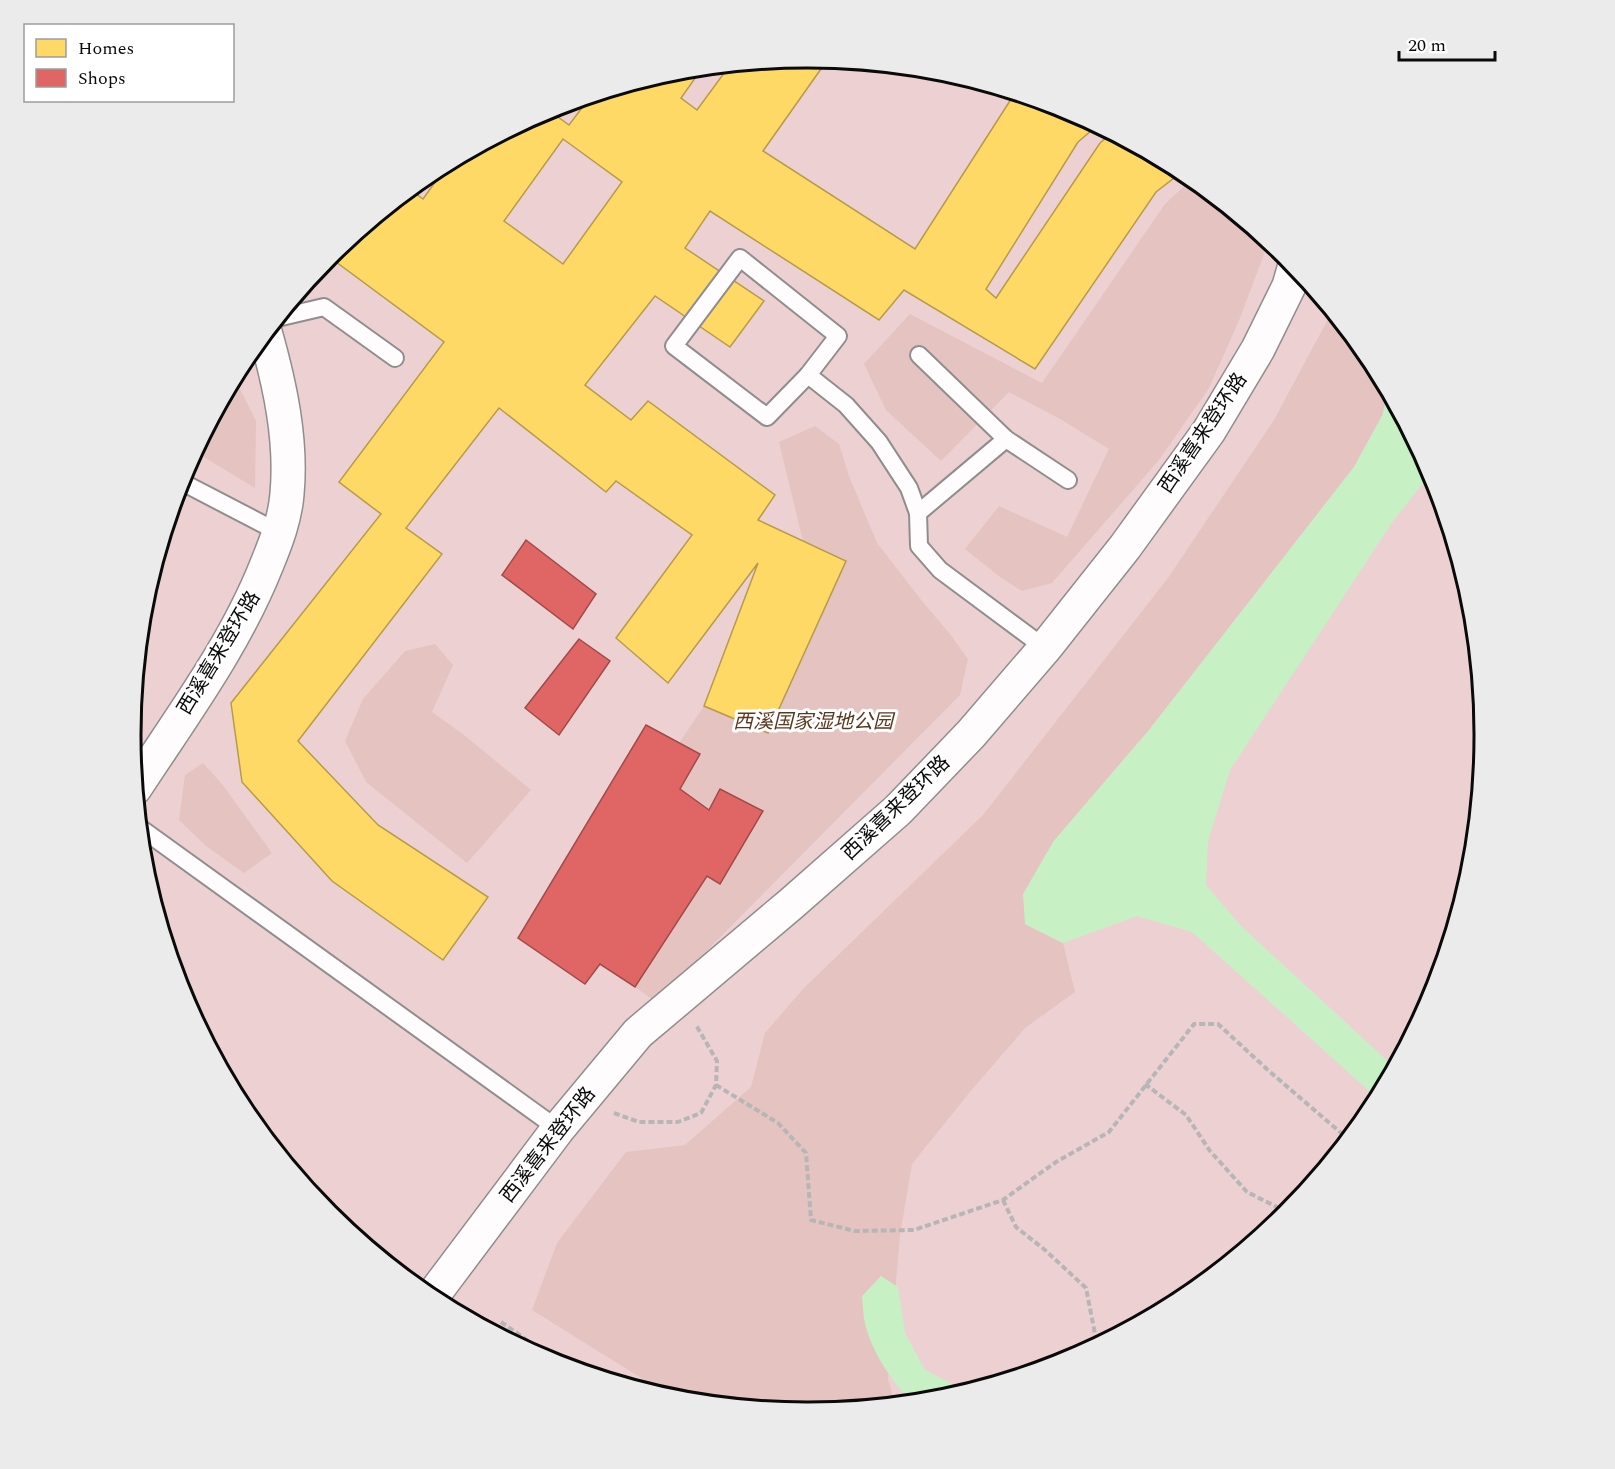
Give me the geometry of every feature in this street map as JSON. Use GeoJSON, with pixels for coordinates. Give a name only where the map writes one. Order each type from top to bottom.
{"type":"FeatureCollection","features":[{"type":"Feature","properties":{"kind":"street","name":"西溪喜来登环路"},"geometry":{"type":"LineString","coordinates":[[438,1289],[558,1129],[638,1033],[897,810],[971,734],[1045,648],[1125,547],[1209,430],[1257,349],[1292,277]]}},
{"type":"Feature","properties":{"kind":"street","name":"西溪喜来登环路"},"geometry":{"type":"LineString","coordinates":[[142,777],[234,636],[258,588],[280,533],[287,495],[288,456],[285,416],[268,342]]}},
{"type":"Feature","properties":{"kind":"lane"},"geometry":{"type":"LineString","coordinates":[[740,258],[838,336],[808,375],[767,417],[674,346],[740,258]]}},
{"type":"Feature","properties":{"kind":"lane"},"geometry":{"type":"LineString","coordinates":[[289,315],[324,307],[395,358]]}},
{"type":"Feature","properties":{"kind":"lane"},"geometry":{"type":"LineString","coordinates":[[919,356],[1006,439],[1068,480]]}},
{"type":"Feature","properties":{"kind":"lane"},"geometry":{"type":"LineString","coordinates":[[808,375],[846,405],[879,442],[909,488],[918,513],[919,546],[940,570],[1045,648]]}},
{"type":"Feature","properties":{"kind":"lane"},"geometry":{"type":"LineString","coordinates":[[918,513],[1006,439]]}},
{"type":"Feature","properties":{"kind":"lane"},"geometry":{"type":"LineString","coordinates":[[189,485],[280,533]]}},
{"type":"Feature","properties":{"kind":"lane"},"geometry":{"type":"LineString","coordinates":[[148,833],[558,1129]]}},
{"type":"Feature","properties":{"kind":"path"},"geometry":{"type":"LineString","coordinates":[[581,1102],[639,1122],[678,1122],[701,1113],[717,1085],[717,1061],[681,998]]}},
{"type":"Feature","properties":{"kind":"path"},"geometry":{"type":"LineString","coordinates":[[717,1085],[778,1123],[806,1153],[811,1220],[855,1231],[914,1230],[1003,1200],[1056,1162],[1109,1132],[1194,1024],[1218,1024],[1342,1133]]}},
{"type":"Feature","properties":{"kind":"path"},"geometry":{"type":"LineString","coordinates":[[1145,1084],[1186,1115],[1210,1151],[1248,1192],[1278,1207]]}},
{"type":"Feature","properties":{"kind":"path"},"geometry":{"type":"LineString","coordinates":[[1003,1200],[1016,1227],[1086,1288],[1096,1336]]}},
{"type":"Feature","properties":{"kind":"path"},"geometry":{"type":"LineString","coordinates":[[501,1322],[526,1339]]}},
{"type":"Feature","properties":{"kind":"green space","name":"西溪国家湿地公园"},"geometry":{"type":"Polygon","coordinates":[[[764,69],[851,69],[938,80],[980,90],[1063,118],[1103,136],[1178,180],[1214,205],[1279,263],[1309,295],[1337,328],[1385,401],[1406,439],[1439,520],[1462,604],[1469,647],[1473,691],[1473,778],[1462,865],[1452,907],[1424,990],[1406,1030],[1362,1105],[1337,1141],[1279,1206],[1247,1236],[1214,1264],[1141,1312],[1103,1333],[1022,1366],[938,1389],[895,1396],[808,1402],[764,1400],[677,1389],[635,1379],[552,1351],[512,1333],[437,1289],[401,1264],[336,1206],[306,1174],[278,1141],[230,1068],[209,1030],[176,949],[153,865],[146,822],[140,734],[142,691],[153,604],[163,562],[191,479],[209,439],[253,364],[278,328],[336,263],[368,233],[401,205],[474,157],[512,136],[593,103],[677,80],[720,73],[764,69]]]}},
{"type":"Feature","properties":{"kind":"green space"},"geometry":{"type":"Polygon","coordinates":[[[1185,185],[1214,205],[1265,250],[1240,318],[1209,388],[1159,460],[1052,583],[1022,591],[965,549],[999,506],[1067,537],[1109,449],[1009,392],[941,461],[886,410],[864,364],[910,314],[1042,383],[1165,204],[1185,185]]]}},
{"type":"Feature","properties":{"kind":"green space"},"geometry":{"type":"Polygon","coordinates":[[[1327,317],[1362,364],[1385,401],[1383,414],[1354,467],[1149,730],[1053,842],[1025,924],[1063,943],[1075,992],[1025,1028],[912,1164],[900,1235],[888,1379],[893,1396],[808,1402],[764,1400],[720,1396],[648,1382],[532,1310],[557,1243],[626,1152],[685,1145],[751,1087],[765,1033],[803,989],[983,815],[1168,578],[1274,420],[1327,317]]]}},
{"type":"Feature","properties":{"kind":"green space"},"geometry":{"type":"Polygon","coordinates":[[[239,387],[256,421],[255,488],[202,456],[239,387]]]}},
{"type":"Feature","properties":{"kind":"green space"},"geometry":{"type":"Polygon","coordinates":[[[815,426],[839,444],[849,476],[877,543],[968,659],[960,695],[656,1002],[635,987],[707,876],[720,884],[763,812],[709,810],[680,789],[700,754],[679,743],[704,706],[768,733],[846,561],[803,541],[779,442],[815,426]]]}},
{"type":"Feature","properties":{"kind":"green space"},"geometry":{"type":"Polygon","coordinates":[[[435,644],[453,665],[432,712],[531,790],[467,863],[366,782],[345,741],[363,699],[405,651],[435,644]]]}},
{"type":"Feature","properties":{"kind":"green space"},"geometry":{"type":"Polygon","coordinates":[[[203,763],[222,784],[272,853],[244,873],[206,846],[179,820],[185,775],[203,763]]]}},
{"type":"Feature","properties":{"kind":"shaded area"},"geometry":{"type":"Polygon","coordinates":[[[1385,401],[1406,439],[1425,481],[1393,521],[1230,770],[1208,841],[1206,885],[1241,926],[1388,1062],[1370,1092],[1192,932],[1137,916],[1063,943],[1025,924],[1023,894],[1053,842],[1149,730],[1354,467],[1383,414],[1385,401]]]}},
{"type":"Feature","properties":{"kind":"shaded area"},"geometry":{"type":"Polygon","coordinates":[[[881,1276],[898,1287],[905,1333],[925,1370],[954,1385],[905,1394],[890,1376],[872,1345],[865,1324],[862,1296],[881,1276]]]}},
{"type":"Feature","properties":{"kind":"building: Homes"},"geometry":{"type":"Polygon","coordinates":[[[821,68],[763,151],[915,249],[1011,100],[1091,131],[1078,142],[986,289],[996,298],[1100,143],[1106,138],[1174,178],[1156,192],[1035,369],[904,290],[879,320],[710,211],[685,248],[764,301],[730,347],[655,296],[585,385],[631,420],[648,401],[775,495],[758,520],[846,561],[768,733],[704,706],[758,563],[668,683],[616,638],[692,535],[616,481],[606,492],[499,408],[406,528],[442,554],[298,741],[378,825],[488,897],[443,960],[332,881],[242,782],[231,703],[381,514],[339,482],[444,342],[337,262],[401,205],[416,194],[423,199],[437,180],[512,136],[552,118],[557,116],[569,125],[583,107],[635,90],[696,77],[681,98],[697,110],[724,73],[764,69],[821,68]],[[563,139],[504,221],[563,264],[622,182],[563,139]]]}},
{"type":"Feature","properties":{"kind":"building: Shops"},"geometry":{"type":"Polygon","coordinates":[[[526,540],[596,594],[573,629],[502,575],[526,540]]]}},
{"type":"Feature","properties":{"kind":"building: Shops"},"geometry":{"type":"Polygon","coordinates":[[[579,639],[610,661],[559,735],[525,708],[579,639]]]}},
{"type":"Feature","properties":{"kind":"building: Shops"},"geometry":{"type":"Polygon","coordinates":[[[646,725],[700,754],[680,789],[709,810],[720,789],[763,811],[720,884],[707,876],[635,987],[600,964],[585,984],[518,938],[646,725]]]}}]}
